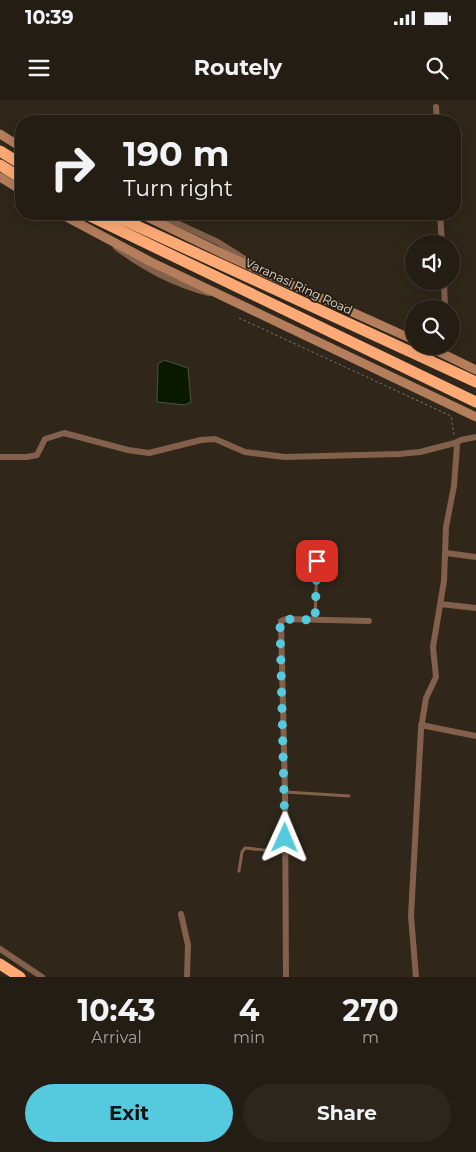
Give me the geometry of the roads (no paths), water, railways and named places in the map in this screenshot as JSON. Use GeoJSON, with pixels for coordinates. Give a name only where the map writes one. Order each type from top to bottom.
{"type":"FeatureCollection","features":[{"type":"Feature","properties":{"kind":"highway"},"geometry":{"type":"LineString","coordinates":[[0,151],[15,160]]}},
{"type":"Feature","properties":{"kind":"highway"},"geometry":{"type":"LineString","coordinates":[[0,165],[15,174]]}},
{"type":"Feature","properties":{"kind":"highway"},"geometry":{"type":"LineString","coordinates":[[98,220],[476,402]]}},
{"type":"Feature","properties":{"kind":"highway","name":"Varanasi Ring Road"},"geometry":{"type":"LineString","coordinates":[[124,220],[476,382]]}},
{"type":"Feature","properties":{"kind":"highway"},"geometry":{"type":"LineString","coordinates":[[0,964],[20,977]]}},
{"type":"Feature","properties":{"kind":"street"},"geometry":{"type":"LineString","coordinates":[[436,107],[437,115]]}},
{"type":"Feature","properties":{"kind":"street"},"geometry":{"type":"LineString","coordinates":[[0,134],[15,143]]}},
{"type":"Feature","properties":{"kind":"street"},"geometry":{"type":"LineString","coordinates":[[0,177],[15,186]]}},
{"type":"Feature","properties":{"kind":"street"},"geometry":{"type":"LineString","coordinates":[[72,220],[150,262],[476,417]]}},
{"type":"Feature","properties":{"kind":"street"},"geometry":{"type":"LineString","coordinates":[[154,220],[405,336]]}},
{"type":"Feature","properties":{"kind":"street"},"geometry":{"type":"LineString","coordinates":[[170,220],[218,242],[270,275]]}},
{"type":"Feature","properties":{"kind":"street"},"geometry":{"type":"LineString","coordinates":[[440,220],[441,235]]}},
{"type":"Feature","properties":{"kind":"street"},"geometry":{"type":"LineString","coordinates":[[446,355],[476,370]]}},
{"type":"Feature","properties":{"kind":"street"},"geometry":{"type":"LineString","coordinates":[[0,457],[37,455],[45,439],[60,433],[139,452],[167,450],[209,439],[222,441],[245,452],[285,457],[420,452],[476,437]]}},
{"type":"Feature","properties":{"kind":"street"},"geometry":{"type":"LineString","coordinates":[[416,977],[411,916],[422,725],[426,698],[436,677],[433,647],[446,553],[446,527],[453,494],[458,450],[455,443]]}},
{"type":"Feature","properties":{"kind":"street"},"geometry":{"type":"LineString","coordinates":[[446,553],[476,556]]}},
{"type":"Feature","properties":{"kind":"street"},"geometry":{"type":"LineString","coordinates":[[440,604],[476,608]]}},
{"type":"Feature","properties":{"kind":"street"},"geometry":{"type":"LineString","coordinates":[[286,977],[285,792],[281,621],[286,619],[369,621]]}},
{"type":"Feature","properties":{"kind":"street"},"geometry":{"type":"LineString","coordinates":[[422,725],[476,736]]}},
{"type":"Feature","properties":{"kind":"street"},"geometry":{"type":"LineString","coordinates":[[181,914],[188,945],[187,977]]}},
{"type":"Feature","properties":{"kind":"street"},"geometry":{"type":"LineString","coordinates":[[0,949],[42,977]]}},
{"type":"Feature","properties":{"kind":"lane"},"geometry":{"type":"LineString","coordinates":[[315,620],[317,561]]}},
{"type":"Feature","properties":{"kind":"lane"},"geometry":{"type":"LineString","coordinates":[[285,792],[348,796]]}},
{"type":"Feature","properties":{"kind":"lane"},"geometry":{"type":"LineString","coordinates":[[239,871],[242,852],[245,848],[284,852]]}}]}
